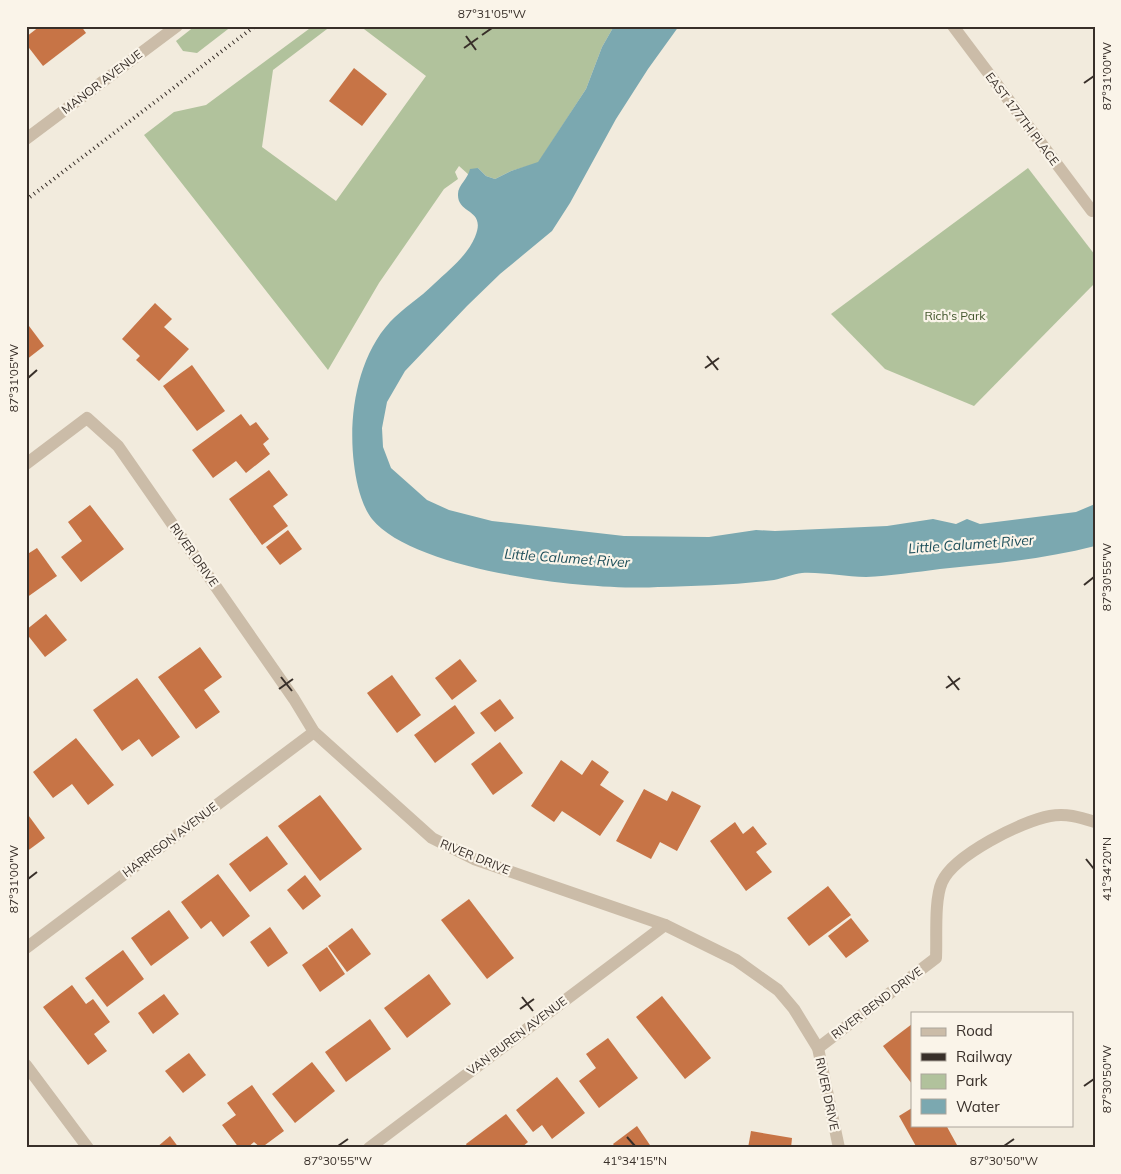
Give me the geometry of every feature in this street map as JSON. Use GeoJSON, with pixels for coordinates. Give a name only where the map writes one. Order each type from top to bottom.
{"type":"FeatureCollection","features":[{"type":"Feature","properties":{"kind":"street"},"geometry":{"type":"LineString","coordinates":[[154,26],[162,37]]}},
{"type":"Feature","properties":{"kind":"street","name":"MANOR AVENUE"},"geometry":{"type":"LineString","coordinates":[[26,139],[177,26]]}},
{"type":"Feature","properties":{"kind":"street","name":"EAST 177TH PLACE"},"geometry":{"type":"LineString","coordinates":[[953,26],[1093,210]]}},
{"type":"Feature","properties":{"kind":"street","name":"RIVER DRIVE"},"geometry":{"type":"LineString","coordinates":[[26,464],[87,418],[118,446],[294,699],[314,732],[432,838],[474,859],[665,925],[736,960],[778,990],[794,1009],[818,1048],[839,1148]]}},
{"type":"Feature","properties":{"kind":"street","name":"HARRISON AVENUE"},"geometry":{"type":"LineString","coordinates":[[26,948],[314,732]]}},
{"type":"Feature","properties":{"kind":"street","name":"RIVER BEND DRIVE"},"geometry":{"type":"LineString","coordinates":[[818,1048],[936,958],[939,892],[948,871],[962,858],[998,836],[1048,816],[1073,815],[1095,822]]}},
{"type":"Feature","properties":{"kind":"street","name":"VAN BUREN AVENUE"},"geometry":{"type":"LineString","coordinates":[[368,1148],[665,925]]}},
{"type":"Feature","properties":{"kind":"street"},"geometry":{"type":"LineString","coordinates":[[26,1065],[88,1148]]}},
{"type":"Feature","properties":{"kind":"green space"},"geometry":{"type":"Polygon","coordinates":[[[195,26],[232,26],[197,53],[183,51],[176,41],[195,26]]]}},
{"type":"Feature","properties":{"kind":"green space"},"geometry":{"type":"Polygon","coordinates":[[[313,26],[331,26],[273,70],[262,147],[336,201],[426,76],[360,26],[614,26],[602,47],[586,89],[538,163],[511,171],[495,179],[486,176],[478,168],[469,175],[459,166],[455,172],[458,179],[444,189],[379,283],[328,370],[144,135],[174,112],[206,105],[313,26]]]}},
{"type":"Feature","properties":{"kind":"green space","name":"Rich's Park"},"geometry":{"type":"Polygon","coordinates":[[[1028,168],[1095,255],[1095,283],[974,406],[885,369],[831,314],[1028,168]]]}},
{"type":"Feature","properties":{"kind":"water","name":"Little Calumet River"},"geometry":{"type":"Polygon","coordinates":[[[614,26],[679,26],[648,69],[616,119],[570,203],[552,231],[500,274],[405,371],[387,402],[382,428],[383,447],[391,468],[427,500],[449,510],[492,521],[624,536],[709,537],[756,530],[775,531],[887,526],[933,519],[956,524],[967,519],[980,524],[1076,512],[1095,504],[1095,546],[1018,560],[884,576],[858,577],[802,573],[774,580],[701,586],[592,586],[506,574],[464,565],[426,553],[394,537],[372,519],[360,493],[352,446],[352,427],[357,389],[370,353],[390,322],[429,289],[462,257],[472,244],[478,228],[477,221],[475,216],[459,201],[458,194],[470,169],[478,168],[486,176],[495,179],[511,171],[538,162],[586,89],[602,47],[614,26]]]}},
{"type":"Feature","properties":{"kind":"building"},"geometry":{"type":"Polygon","coordinates":[[[40,26],[81,26],[86,33],[43,66],[26,44],[26,37],[40,26]]]}},
{"type":"Feature","properties":{"kind":"building"},"geometry":{"type":"Polygon","coordinates":[[[354,68],[387,94],[362,126],[329,101],[354,68]]]}},
{"type":"Feature","properties":{"kind":"building"},"geometry":{"type":"Polygon","coordinates":[[[155,303],[172,319],[164,327],[189,349],[159,381],[136,360],[140,356],[122,339],[155,303]]]}},
{"type":"Feature","properties":{"kind":"building"},"geometry":{"type":"Polygon","coordinates":[[[26,322],[44,346],[26,360],[26,322]]]}},
{"type":"Feature","properties":{"kind":"building"},"geometry":{"type":"Polygon","coordinates":[[[192,365],[225,411],[197,431],[163,386],[192,365]]]}},
{"type":"Feature","properties":{"kind":"building"},"geometry":{"type":"Polygon","coordinates":[[[241,414],[250,426],[256,422],[269,439],[263,444],[270,454],[246,473],[236,461],[213,478],[192,450],[241,414]]]}},
{"type":"Feature","properties":{"kind":"building"},"geometry":{"type":"Polygon","coordinates":[[[269,470],[288,495],[273,506],[288,526],[262,545],[229,499],[269,470]]]}},
{"type":"Feature","properties":{"kind":"building"},"geometry":{"type":"Polygon","coordinates":[[[90,505],[124,549],[81,582],[61,557],[82,541],[68,522],[90,505]]]}},
{"type":"Feature","properties":{"kind":"building"},"geometry":{"type":"Polygon","coordinates":[[[288,530],[302,549],[280,565],[266,547],[288,530]]]}},
{"type":"Feature","properties":{"kind":"building"},"geometry":{"type":"Polygon","coordinates":[[[37,548],[57,576],[26,598],[26,555],[37,548]]]}},
{"type":"Feature","properties":{"kind":"building"},"geometry":{"type":"Polygon","coordinates":[[[46,614],[67,640],[45,657],[26,633],[26,630],[46,614]]]}},
{"type":"Feature","properties":{"kind":"building"},"geometry":{"type":"Polygon","coordinates":[[[200,647],[222,677],[204,690],[220,712],[196,729],[158,677],[200,647]]]}},
{"type":"Feature","properties":{"kind":"building"},"geometry":{"type":"Polygon","coordinates":[[[460,659],[477,681],[452,700],[435,678],[460,659]]]}},
{"type":"Feature","properties":{"kind":"building"},"geometry":{"type":"Polygon","coordinates":[[[392,675],[421,715],[397,733],[367,693],[392,675]]]}},
{"type":"Feature","properties":{"kind":"building"},"geometry":{"type":"Polygon","coordinates":[[[137,678],[180,737],[152,757],[139,739],[122,751],[93,710],[137,678]]]}},
{"type":"Feature","properties":{"kind":"building"},"geometry":{"type":"Polygon","coordinates":[[[500,699],[514,718],[495,732],[480,713],[500,699]]]}},
{"type":"Feature","properties":{"kind":"building"},"geometry":{"type":"Polygon","coordinates":[[[455,705],[475,733],[435,763],[414,735],[455,705]]]}},
{"type":"Feature","properties":{"kind":"building"},"geometry":{"type":"Polygon","coordinates":[[[76,738],[114,785],[88,805],[72,784],[53,798],[33,772],[76,738]]]}},
{"type":"Feature","properties":{"kind":"building"},"geometry":{"type":"Polygon","coordinates":[[[500,742],[523,773],[493,795],[471,764],[500,742]]]}},
{"type":"Feature","properties":{"kind":"building"},"geometry":{"type":"Polygon","coordinates":[[[561,760],[582,775],[592,760],[609,772],[600,785],[624,801],[600,836],[562,811],[554,822],[531,806],[561,760]]]}},
{"type":"Feature","properties":{"kind":"building"},"geometry":{"type":"Polygon","coordinates":[[[644,789],[667,801],[672,791],[701,806],[677,851],[660,842],[651,859],[616,841],[644,789]]]}},
{"type":"Feature","properties":{"kind":"building"},"geometry":{"type":"Polygon","coordinates":[[[320,795],[362,849],[320,881],[278,826],[320,795]]]}},
{"type":"Feature","properties":{"kind":"building"},"geometry":{"type":"Polygon","coordinates":[[[26,812],[45,838],[26,852],[26,812]]]}},
{"type":"Feature","properties":{"kind":"building"},"geometry":{"type":"Polygon","coordinates":[[[735,822],[743,834],[753,826],[767,844],[756,852],[772,872],[746,891],[710,841],[735,822]]]}},
{"type":"Feature","properties":{"kind":"building"},"geometry":{"type":"Polygon","coordinates":[[[267,836],[288,864],[250,892],[229,864],[267,836]]]}},
{"type":"Feature","properties":{"kind":"building"},"geometry":{"type":"Polygon","coordinates":[[[218,874],[250,916],[223,937],[211,921],[201,929],[181,902],[218,874]]]}},
{"type":"Feature","properties":{"kind":"building"},"geometry":{"type":"Polygon","coordinates":[[[305,875],[321,896],[303,910],[287,890],[305,875]]]}},
{"type":"Feature","properties":{"kind":"building"},"geometry":{"type":"Polygon","coordinates":[[[828,886],[851,915],[809,946],[787,918],[828,886]]]}},
{"type":"Feature","properties":{"kind":"building"},"geometry":{"type":"Polygon","coordinates":[[[469,899],[514,958],[487,979],[441,920],[469,899]]]}},
{"type":"Feature","properties":{"kind":"building"},"geometry":{"type":"Polygon","coordinates":[[[169,910],[189,938],[151,966],[131,938],[169,910]]]}},
{"type":"Feature","properties":{"kind":"building"},"geometry":{"type":"Polygon","coordinates":[[[851,918],[869,941],[846,958],[828,936],[851,918]]]}},
{"type":"Feature","properties":{"kind":"building"},"geometry":{"type":"Polygon","coordinates":[[[270,927],[288,953],[268,967],[250,942],[270,927]]]}},
{"type":"Feature","properties":{"kind":"building"},"geometry":{"type":"Polygon","coordinates":[[[352,928],[371,954],[347,972],[328,946],[352,928]]]}},
{"type":"Feature","properties":{"kind":"building"},"geometry":{"type":"Polygon","coordinates":[[[327,947],[345,974],[320,992],[302,965],[327,947]]]}},
{"type":"Feature","properties":{"kind":"building"},"geometry":{"type":"Polygon","coordinates":[[[123,950],[144,979],[107,1007],[85,978],[123,950]]]}},
{"type":"Feature","properties":{"kind":"building"},"geometry":{"type":"Polygon","coordinates":[[[429,974],[451,1004],[407,1038],[384,1008],[429,974]]]}},
{"type":"Feature","properties":{"kind":"building"},"geometry":{"type":"Polygon","coordinates":[[[72,985],[86,1004],[93,999],[110,1022],[94,1034],[107,1051],[88,1065],[43,1007],[72,985]]]}},
{"type":"Feature","properties":{"kind":"building"},"geometry":{"type":"Polygon","coordinates":[[[164,994],[179,1014],[153,1034],[138,1013],[164,994]]]}},
{"type":"Feature","properties":{"kind":"building"},"geometry":{"type":"Polygon","coordinates":[[[662,996],[711,1058],[685,1079],[636,1017],[662,996]]]}},
{"type":"Feature","properties":{"kind":"building"},"geometry":{"type":"Polygon","coordinates":[[[370,1019],[391,1049],[346,1082],[325,1052],[370,1019]]]}},
{"type":"Feature","properties":{"kind":"building"},"geometry":{"type":"Polygon","coordinates":[[[911,1025],[911,1083],[883,1046],[911,1025]]]}},
{"type":"Feature","properties":{"kind":"building"},"geometry":{"type":"Polygon","coordinates":[[[608,1038],[638,1078],[599,1108],[579,1081],[596,1068],[586,1054],[608,1038]]]}},
{"type":"Feature","properties":{"kind":"building"},"geometry":{"type":"Polygon","coordinates":[[[189,1053],[206,1075],[183,1093],[165,1071],[189,1053]]]}},
{"type":"Feature","properties":{"kind":"building"},"geometry":{"type":"Polygon","coordinates":[[[312,1062],[335,1091],[295,1123],[272,1094],[312,1062]]]}},
{"type":"Feature","properties":{"kind":"building"},"geometry":{"type":"Polygon","coordinates":[[[557,1077],[585,1113],[552,1139],[542,1125],[533,1132],[516,1110],[557,1077]]]}},
{"type":"Feature","properties":{"kind":"building"},"geometry":{"type":"Polygon","coordinates":[[[252,1085],[284,1131],[261,1148],[254,1142],[247,1148],[239,1148],[222,1125],[236,1115],[227,1103],[252,1085]]]}},
{"type":"Feature","properties":{"kind":"building"},"geometry":{"type":"Polygon","coordinates":[[[911,1109],[911,1126],[947,1126],[957,1145],[952,1148],[917,1148],[899,1116],[911,1109]]]}},
{"type":"Feature","properties":{"kind":"building"},"geometry":{"type":"Polygon","coordinates":[[[506,1114],[528,1142],[521,1148],[468,1148],[466,1144],[506,1114]]]}},
{"type":"Feature","properties":{"kind":"building"},"geometry":{"type":"Polygon","coordinates":[[[637,1126],[652,1148],[616,1148],[613,1144],[637,1126]]]}},
{"type":"Feature","properties":{"kind":"building"},"geometry":{"type":"Polygon","coordinates":[[[751,1131],[792,1138],[791,1148],[748,1148],[751,1131]]]}},
{"type":"Feature","properties":{"kind":"building"},"geometry":{"type":"Polygon","coordinates":[[[170,1136],[179,1148],[156,1148],[170,1136]]]}},
{"type":"Feature","properties":{"kind":"railway"},"geometry":{"type":"LineString","coordinates":[[26,200],[255,26]]}}]}
